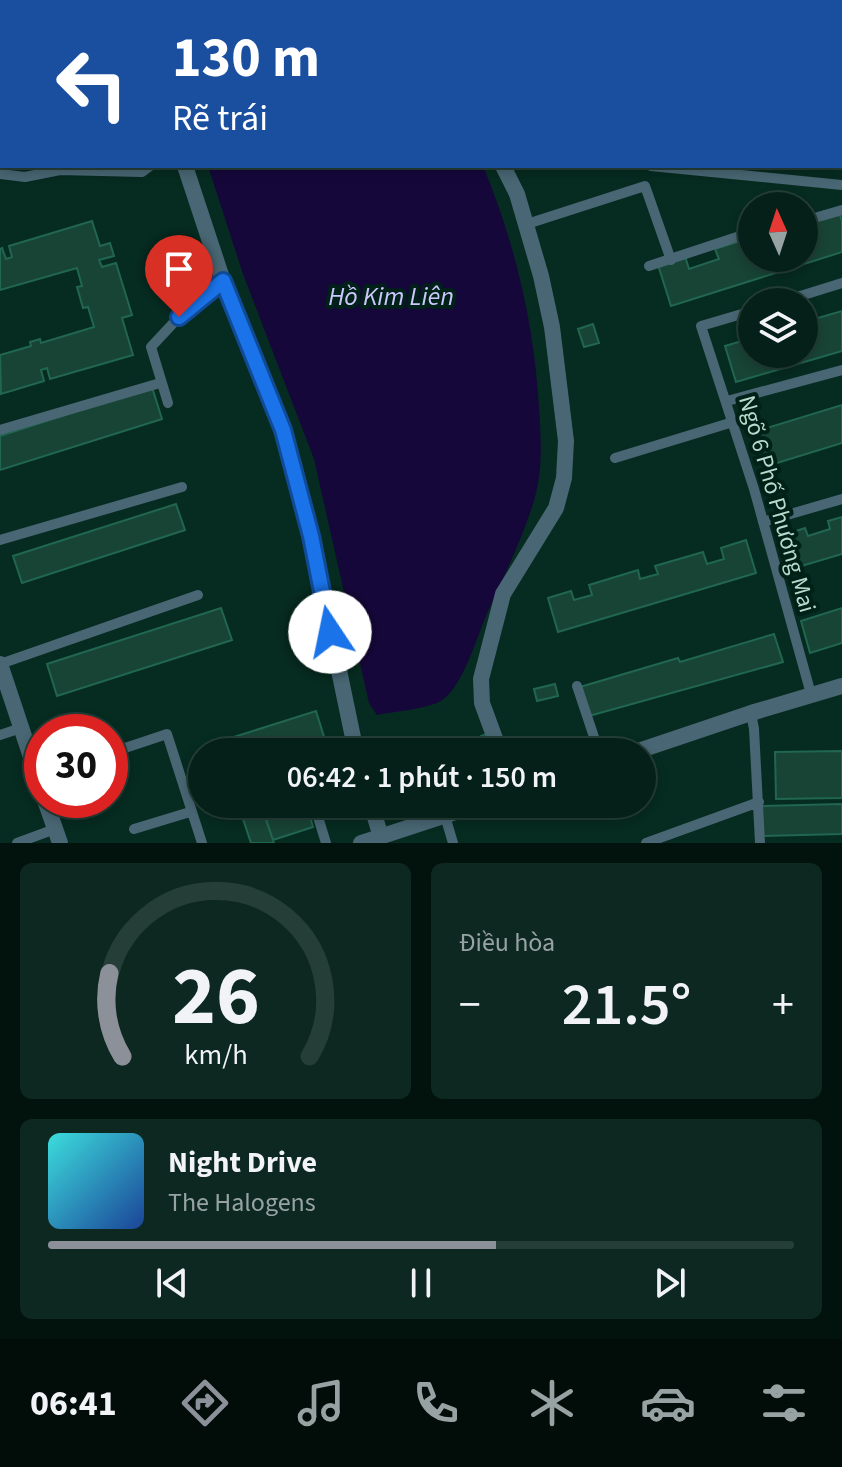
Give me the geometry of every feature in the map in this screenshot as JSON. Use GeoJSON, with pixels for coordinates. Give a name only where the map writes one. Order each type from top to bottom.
{"type":"FeatureCollection","features":[{"type":"Feature","properties":{"kind":"street"},"geometry":{"type":"LineString","coordinates":[[186,168],[223,281],[283,430],[311,536],[353,738]]}},
{"type":"Feature","properties":{"kind":"street"},"geometry":{"type":"LineString","coordinates":[[495,738],[482,703],[481,679],[503,594],[556,508],[564,478],[566,441],[552,327],[527,224],[504,168]]}},
{"type":"Feature","properties":{"kind":"street"},"geometry":{"type":"LineString","coordinates":[[0,664],[24,737]]}},
{"type":"Feature","properties":{"kind":"street"},"geometry":{"type":"LineString","coordinates":[[656,745],[842,686]]}},
{"type":"Feature","properties":{"kind":"street"},"geometry":{"type":"LineString","coordinates":[[375,818],[381,837]]}},
{"type":"Feature","properties":{"kind":"street"},"geometry":{"type":"LineString","coordinates":[[361,843],[439,818]]}},
{"type":"Feature","properties":{"kind":"lane"},"geometry":{"type":"LineString","coordinates":[[0,174],[25,177],[60,170],[142,172],[147,168]]}},
{"type":"Feature","properties":{"kind":"lane"},"geometry":{"type":"LineString","coordinates":[[671,168],[842,185]]}},
{"type":"Feature","properties":{"kind":"lane"},"geometry":{"type":"LineString","coordinates":[[527,224],[645,186],[671,260]]}},
{"type":"Feature","properties":{"kind":"lane"},"geometry":{"type":"LineString","coordinates":[[818,217],[842,210]]}},
{"type":"Feature","properties":{"kind":"lane"},"geometry":{"type":"LineString","coordinates":[[649,266],[738,237]]}},
{"type":"Feature","properties":{"kind":"lane"},"geometry":{"type":"LineString","coordinates":[[168,403],[151,347],[179,317],[223,281]]}},
{"type":"Feature","properties":{"kind":"lane"},"geometry":{"type":"LineString","coordinates":[[818,290],[842,283]]}},
{"type":"Feature","properties":{"kind":"lane","name":"Ngõ 6 Phố Phương Mai"},"geometry":{"type":"LineString","coordinates":[[738,315],[701,326],[727,401],[811,694]]}},
{"type":"Feature","properties":{"kind":"lane"},"geometry":{"type":"LineString","coordinates":[[727,401],[842,370]]}},
{"type":"Feature","properties":{"kind":"lane"},"geometry":{"type":"LineString","coordinates":[[0,430],[160,383]]}},
{"type":"Feature","properties":{"kind":"lane"},"geometry":{"type":"LineString","coordinates":[[615,458],[733,422]]}},
{"type":"Feature","properties":{"kind":"lane"},"geometry":{"type":"LineString","coordinates":[[0,540],[182,487]]}},
{"type":"Feature","properties":{"kind":"lane"},"geometry":{"type":"LineString","coordinates":[[763,522],[842,499]]}},
{"type":"Feature","properties":{"kind":"lane"},"geometry":{"type":"LineString","coordinates":[[0,664],[198,595]]}},
{"type":"Feature","properties":{"kind":"lane"},"geometry":{"type":"LineString","coordinates":[[577,686],[594,738]]}},
{"type":"Feature","properties":{"kind":"lane"},"geometry":{"type":"LineString","coordinates":[[751,713],[760,843]]}},
{"type":"Feature","properties":{"kind":"lane"},"geometry":{"type":"LineString","coordinates":[[0,735],[21,728]]}},
{"type":"Feature","properties":{"kind":"lane"},"geometry":{"type":"LineString","coordinates":[[128,747],[167,734],[188,805]]}},
{"type":"Feature","properties":{"kind":"lane"},"geometry":{"type":"LineString","coordinates":[[646,843],[759,802]]}},
{"type":"Feature","properties":{"kind":"lane"},"geometry":{"type":"LineString","coordinates":[[134,829],[188,813]]}},
{"type":"Feature","properties":{"kind":"lane"},"geometry":{"type":"LineString","coordinates":[[192,818],[202,843]]}},
{"type":"Feature","properties":{"kind":"lane"},"geometry":{"type":"LineString","coordinates":[[318,818],[326,843]]}},
{"type":"Feature","properties":{"kind":"lane"},"geometry":{"type":"LineString","coordinates":[[446,818],[453,843]]}},
{"type":"Feature","properties":{"kind":"lane"},"geometry":{"type":"LineString","coordinates":[[17,843],[58,836]]}},
{"type":"Feature","properties":{"kind":"water","name":"Hồ Kim Liên"},"geometry":{"type":"Polygon","coordinates":[[[209,168],[484,168],[505,224],[528,314],[536,376],[540,464],[538,486],[525,526],[462,675],[446,697],[437,703],[377,715],[369,703],[314,459],[243,274],[209,168]]]}},
{"type":"Feature","properties":{"kind":"building"},"geometry":{"type":"Polygon","coordinates":[[[839,212],[842,252],[818,260],[818,219],[839,212]]]}},
{"type":"Feature","properties":{"kind":"building"},"geometry":{"type":"Polygon","coordinates":[[[92,221],[100,246],[110,243],[114,256],[99,260],[102,267],[116,263],[132,315],[122,318],[133,355],[50,379],[47,368],[41,370],[44,381],[1,394],[0,355],[31,346],[30,342],[40,339],[41,343],[94,327],[88,307],[83,308],[77,287],[82,286],[77,268],[0,290],[0,249],[6,259],[12,257],[9,246],[92,221]]]}},
{"type":"Feature","properties":{"kind":"building"},"geometry":{"type":"Polygon","coordinates":[[[738,242],[738,272],[779,272],[671,306],[658,265],[685,256],[689,269],[719,259],[715,249],[738,242]]]}},
{"type":"Feature","properties":{"kind":"building"},"geometry":{"type":"Polygon","coordinates":[[[842,311],[842,351],[818,358],[818,318],[842,311]]]}},
{"type":"Feature","properties":{"kind":"building"},"geometry":{"type":"Polygon","coordinates":[[[593,324],[599,343],[584,347],[578,329],[593,324]]]}},
{"type":"Feature","properties":{"kind":"building"},"geometry":{"type":"Polygon","coordinates":[[[738,342],[738,368],[784,368],[736,382],[725,346],[738,342]]]}},
{"type":"Feature","properties":{"kind":"building"},"geometry":{"type":"Polygon","coordinates":[[[152,387],[162,419],[0,470],[0,436],[152,387]]]}},
{"type":"Feature","properties":{"kind":"building"},"geometry":{"type":"Polygon","coordinates":[[[842,405],[842,443],[764,467],[754,432],[842,405]]]}},
{"type":"Feature","properties":{"kind":"building"},"geometry":{"type":"Polygon","coordinates":[[[176,504],[185,530],[22,583],[13,556],[176,504]]]}},
{"type":"Feature","properties":{"kind":"building"},"geometry":{"type":"Polygon","coordinates":[[[842,517],[842,554],[788,570],[778,537],[805,528],[808,536],[830,529],[828,521],[842,517]]]}},
{"type":"Feature","properties":{"kind":"building"},"geometry":{"type":"Polygon","coordinates":[[[746,540],[756,573],[558,632],[548,598],[571,591],[574,600],[592,595],[589,585],[638,570],[640,579],[658,574],[655,566],[703,552],[707,564],[724,559],[721,548],[746,540]]]}},
{"type":"Feature","properties":{"kind":"building"},"geometry":{"type":"Polygon","coordinates":[[[221,608],[232,640],[57,696],[47,664],[221,608]]]}},
{"type":"Feature","properties":{"kind":"building"},"geometry":{"type":"Polygon","coordinates":[[[842,608],[842,643],[810,653],[801,621],[842,608]]]}},
{"type":"Feature","properties":{"kind":"building"},"geometry":{"type":"Polygon","coordinates":[[[774,634],[783,662],[589,716],[580,687],[774,634]]]}},
{"type":"Feature","properties":{"kind":"building"},"geometry":{"type":"Polygon","coordinates":[[[555,684],[558,696],[537,701],[534,689],[555,684]]]}},
{"type":"Feature","properties":{"kind":"building"},"geometry":{"type":"Polygon","coordinates":[[[316,711],[324,738],[231,738],[316,711]]]}},
{"type":"Feature","properties":{"kind":"building"},"geometry":{"type":"Polygon","coordinates":[[[842,751],[842,798],[776,799],[775,752],[842,751]]]}},
{"type":"Feature","properties":{"kind":"building"},"geometry":{"type":"Polygon","coordinates":[[[842,804],[842,834],[761,836],[760,806],[842,804]]]}},
{"type":"Feature","properties":{"kind":"building"},"geometry":{"type":"Polygon","coordinates":[[[243,818],[266,818],[274,843],[251,843],[243,818]]]}},
{"type":"Feature","properties":{"kind":"building"},"geometry":{"type":"Polygon","coordinates":[[[310,818],[313,827],[273,840],[266,820],[310,818]]]}},
{"type":"Feature","properties":{"kind":"route"},"geometry":{"type":"LineString","coordinates":[[179,317],[223,281],[283,430],[311,536],[330,632]]}}]}
